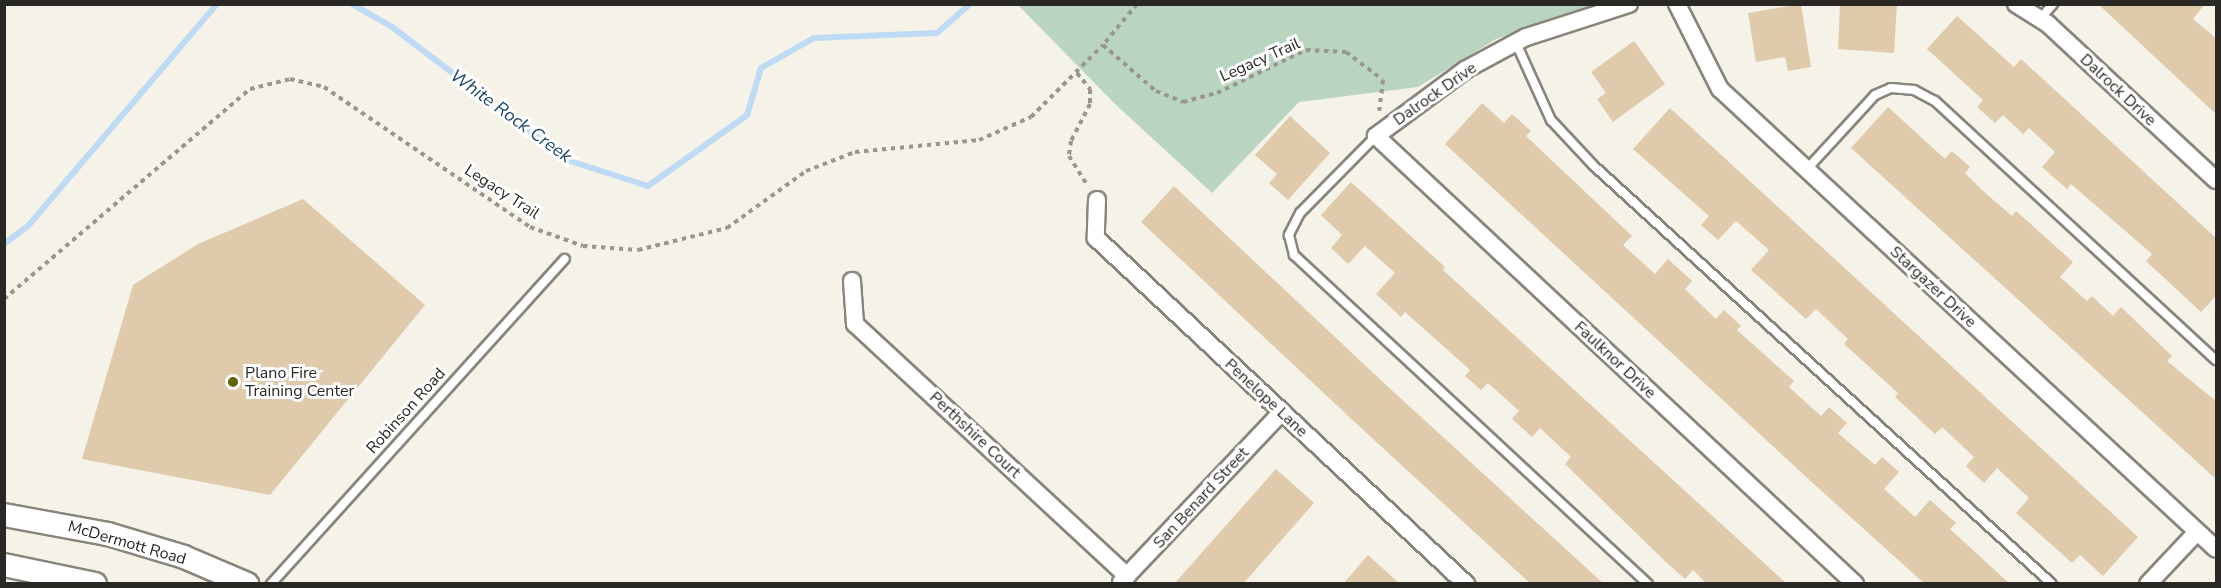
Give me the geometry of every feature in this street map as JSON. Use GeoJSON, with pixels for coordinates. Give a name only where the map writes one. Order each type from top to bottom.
{"type":"FeatureCollection","features":[{"type":"Feature","properties":{"kind":"main road","name":"McDermott Road"},"geometry":{"type":"LineString","coordinates":[[4,515],[108,534],[184,557],[247,584]]}},
{"type":"Feature","properties":{"kind":"main road"},"geometry":{"type":"LineString","coordinates":[[4,565],[95,584]]}},
{"type":"Feature","properties":{"kind":"street","name":"Dalrock Drive"},"geometry":{"type":"LineString","coordinates":[[1376,136],[1465,70],[1516,43],[1629,4]]}},
{"type":"Feature","properties":{"kind":"street","name":"Stargazer Drive"},"geometry":{"type":"LineString","coordinates":[[1677,4],[1720,89],[2217,549]]}},
{"type":"Feature","properties":{"kind":"street","name":"Dalrock Drive"},"geometry":{"type":"LineString","coordinates":[[2016,4],[2040,20],[2217,180]]}},
{"type":"Feature","properties":{"kind":"street","name":"Faulknor Drive"},"geometry":{"type":"LineString","coordinates":[[1376,136],[1855,584]]}},
{"type":"Feature","properties":{"kind":"street","name":"Penelope Lane"},"geometry":{"type":"LineString","coordinates":[[1097,200],[1096,238],[1463,582]]}},
{"type":"Feature","properties":{"kind":"street","name":"Perthshire Court"},"geometry":{"type":"LineString","coordinates":[[852,281],[855,324],[1124,580]]}},
{"type":"Feature","properties":{"kind":"street","name":"San Benard Street"},"geometry":{"type":"LineString","coordinates":[[1124,580],[1281,413]]}},
{"type":"Feature","properties":{"kind":"street"},"geometry":{"type":"LineString","coordinates":[[2148,584],[2197,532]]}},
{"type":"Feature","properties":{"kind":"lane"},"geometry":{"type":"LineString","coordinates":[[2040,20],[2053,4]]}},
{"type":"Feature","properties":{"kind":"lane"},"geometry":{"type":"LineString","coordinates":[[1516,43],[1551,120],[1593,165],[2052,584]]}},
{"type":"Feature","properties":{"kind":"lane"},"geometry":{"type":"LineString","coordinates":[[1807,170],[1875,95],[1891,88],[1914,90],[1935,100],[2217,360]]}},
{"type":"Feature","properties":{"kind":"lane"},"geometry":{"type":"LineString","coordinates":[[1376,136],[1296,219],[1289,235],[1294,255],[1648,584]]}},
{"type":"Feature","properties":{"kind":"lane","name":"Robinson Road"},"geometry":{"type":"LineString","coordinates":[[271,584],[565,259]]}},
{"type":"Feature","properties":{"kind":"path","name":"Legacy Trail"},"geometry":{"type":"LineString","coordinates":[[4,299],[250,89],[290,79],[324,87],[530,227],[583,246],[638,250],[727,228],[806,171],[855,152],[979,140],[1031,117],[1077,73],[1137,4]]}},
{"type":"Feature","properties":{"kind":"path","name":"Legacy Trail"},"geometry":{"type":"LineString","coordinates":[[1103,45],[1156,91],[1183,102],[1217,93],[1306,50],[1346,52],[1383,80],[1376,136]]}},
{"type":"Feature","properties":{"kind":"path"},"geometry":{"type":"LineString","coordinates":[[1077,73],[1090,89],[1090,104],[1071,141],[1069,156],[1097,200]]}},
{"type":"Feature","properties":{"kind":"green space"},"geometry":{"type":"Polygon","coordinates":[[[1018,5],[1599,5],[1496,39],[1418,87],[1299,102],[1212,193],[1115,104],[1018,5]]]}},
{"type":"Feature","properties":{"kind":"building"},"geometry":{"type":"Polygon","coordinates":[[[1801,4],[1811,67],[1788,71],[1785,57],[1756,62],[1748,13],[1801,4]]]}},
{"type":"Feature","properties":{"kind":"building"},"geometry":{"type":"Polygon","coordinates":[[[1840,4],[1897,4],[1894,53],[1838,49],[1840,4]]]}},
{"type":"Feature","properties":{"kind":"building"},"geometry":{"type":"Polygon","coordinates":[[[2098,4],[2205,4],[2193,19],[2217,39],[2217,115],[2098,4]]]}},
{"type":"Feature","properties":{"kind":"building"},"geometry":{"type":"Polygon","coordinates":[[[1957,16],[2014,67],[2021,59],[2217,239],[2217,295],[2201,312],[2146,261],[2152,254],[2071,184],[2067,189],[2042,167],[2055,152],[2029,128],[2023,134],[2003,115],[1995,123],[1977,107],[1983,100],[1927,49],[1957,16]]]}},
{"type":"Feature","properties":{"kind":"building"},"geometry":{"type":"Polygon","coordinates":[[[1634,41],[1665,84],[1613,122],[1597,99],[1606,93],[1591,72],[1634,41]]]}},
{"type":"Feature","properties":{"kind":"building"},"geometry":{"type":"Polygon","coordinates":[[[1482,103],[1504,123],[1512,114],[1531,131],[1526,136],[1632,236],[1623,245],[1655,274],[1668,259],[1692,281],[1685,289],[1716,319],[1724,310],[1741,326],[1737,330],[1794,381],[1789,387],[1821,416],[1829,407],[1847,423],[1838,433],[1875,465],[1882,457],[1899,472],[1884,489],[1915,517],[1930,500],[1956,523],[1950,529],[2010,584],[1925,584],[1815,485],[1445,144],[1482,103]]]}},
{"type":"Feature","properties":{"kind":"building"},"geometry":{"type":"Polygon","coordinates":[[[1888,107],[1945,159],[1952,151],[1970,167],[1965,173],[1983,191],[2012,216],[2016,211],[2073,262],[2060,277],[2087,301],[2092,296],[2113,316],[2121,307],[2172,356],[2167,361],[2217,402],[2217,480],[1851,148],[1888,107]]]}},
{"type":"Feature","properties":{"kind":"building"},"geometry":{"type":"Polygon","coordinates":[[[1670,108],[2138,537],[2103,576],[2080,555],[2072,563],[2016,513],[2029,498],[1997,468],[1984,483],[1966,466],[1974,457],[1942,427],[1935,434],[1895,397],[1898,393],[1844,344],[1848,339],[1816,309],[1806,319],[1751,270],[1769,250],[1736,221],[1718,240],[1701,225],[1709,216],[1633,149],[1670,108]]]}},
{"type":"Feature","properties":{"kind":"building"},"geometry":{"type":"Polygon","coordinates":[[[1290,116],[1330,153],[1288,200],[1269,183],[1277,174],[1255,155],[1290,116]]]}},
{"type":"Feature","properties":{"kind":"building"},"geometry":{"type":"Polygon","coordinates":[[[1351,182],[1445,267],[1443,270],[1787,584],[1707,584],[1693,570],[1685,579],[1667,563],[1565,464],[1571,457],[1540,428],[1532,437],[1512,419],[1519,411],[1488,383],[1481,390],[1465,376],[1470,370],[1405,312],[1401,317],[1376,294],[1395,273],[1365,246],[1348,264],[1331,248],[1342,235],[1321,215],[1351,182]]]}},
{"type":"Feature","properties":{"kind":"building"},"geometry":{"type":"Polygon","coordinates":[[[1174,186],[1385,384],[1604,584],[1531,584],[1360,427],[1141,222],[1174,186]]]}},
{"type":"Feature","properties":{"kind":"building","name":"Plano Fire Training Center"},"geometry":{"type":"Polygon","coordinates":[[[303,199],[425,305],[270,495],[82,459],[133,285],[198,244],[303,199]]]}},
{"type":"Feature","properties":{"kind":"building"},"geometry":{"type":"Polygon","coordinates":[[[1276,469],[1314,503],[1243,584],[1174,584],[1276,469]]]}},
{"type":"Feature","properties":{"kind":"building"},"geometry":{"type":"Polygon","coordinates":[[[1368,555],[1400,584],[1343,584],[1368,555]]]}},
{"type":"Feature","properties":{"kind":"waterway","name":"White Rock Creek"},"geometry":{"type":"LineString","coordinates":[[4,244],[28,226],[217,4]]}},
{"type":"Feature","properties":{"kind":"waterway","name":"White Rock Creek"},"geometry":{"type":"LineString","coordinates":[[352,4],[392,27],[567,160],[648,186],[747,115],[761,68],[814,38],[937,33],[970,4]]}},
{"type":"Feature","properties":{"kind":"place","name":"Plano Fire Training Center"},"geometry":{"type":"Point","coordinates":[233,382]}}]}
